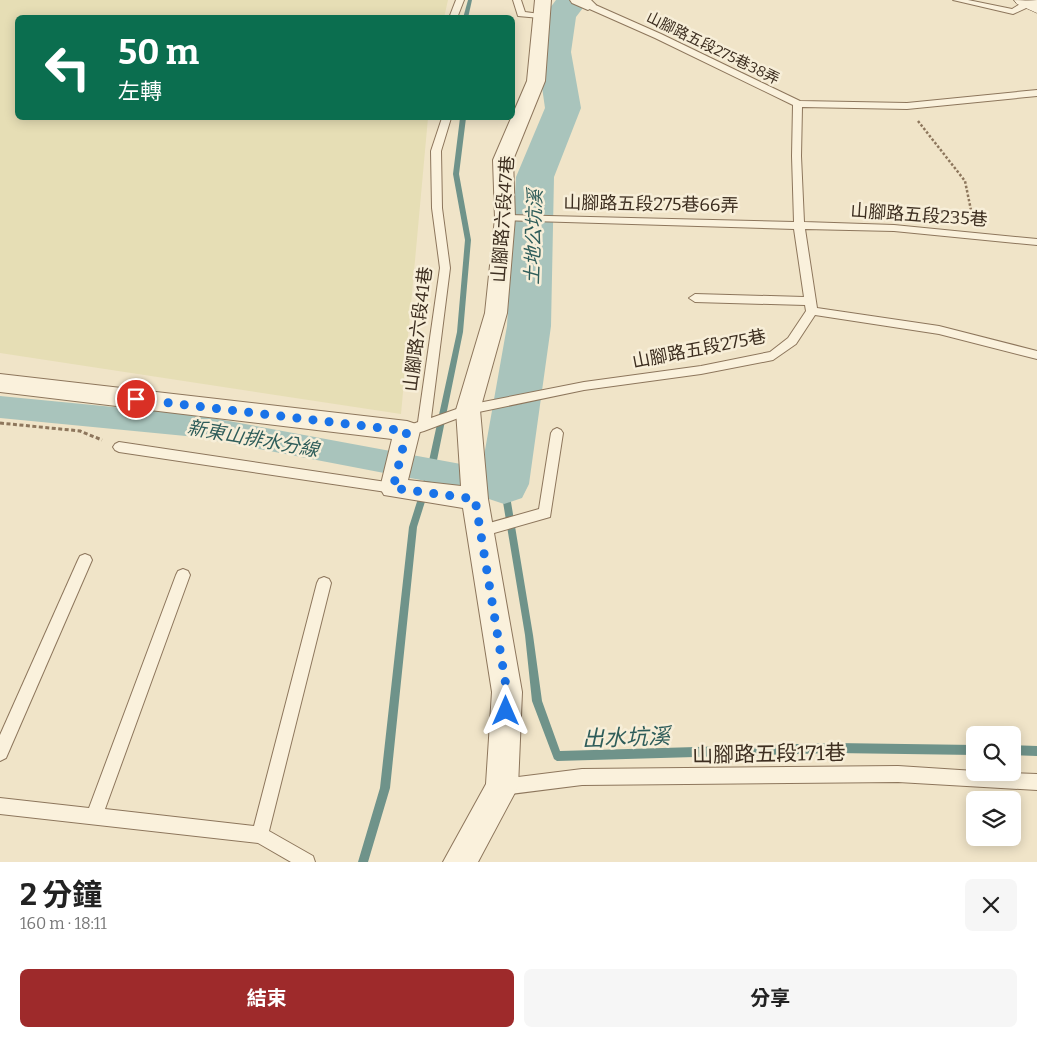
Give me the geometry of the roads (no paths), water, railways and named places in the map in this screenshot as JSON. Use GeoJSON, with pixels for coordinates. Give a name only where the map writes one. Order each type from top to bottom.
{"type":"FeatureCollection","features":[{"type":"Feature","properties":{"kind":"street","name":"山腳路六段47巷"},"geometry":{"type":"LineString","coordinates":[[468,410],[496,313],[504,218],[503,160],[512,134],[526,109],[536,81],[542,8]]}},
{"type":"Feature","properties":{"kind":"street"},"geometry":{"type":"LineString","coordinates":[[0,383],[416,428],[393,488],[475,499]]}},
{"type":"Feature","properties":{"kind":"street"},"geometry":{"type":"LineString","coordinates":[[460,862],[502,787],[507,692],[475,499],[468,410]]}},
{"type":"Feature","properties":{"kind":"lane"},"geometry":{"type":"LineString","coordinates":[[453,15],[460,0]]}},
{"type":"Feature","properties":{"kind":"lane"},"geometry":{"type":"LineString","coordinates":[[517,0],[521,14],[542,8]]}},
{"type":"Feature","properties":{"kind":"lane"},"geometry":{"type":"LineString","coordinates":[[957,0],[1013,12],[1031,3]]}},
{"type":"Feature","properties":{"kind":"lane","name":"山腳路五段275巷38弄"},"geometry":{"type":"LineString","coordinates":[[587,2],[798,104]]}},
{"type":"Feature","properties":{"kind":"lane"},"geometry":{"type":"LineString","coordinates":[[811,306],[797,226],[795,154],[798,104],[906,106],[1037,92]]}},
{"type":"Feature","properties":{"kind":"lane","name":"山腳路六段41巷"},"geometry":{"type":"LineString","coordinates":[[416,428],[445,268],[437,208],[436,151],[445,120]]}},
{"type":"Feature","properties":{"kind":"lane","name":"山腳路五段275巷66弄"},"geometry":{"type":"LineString","coordinates":[[504,218],[797,226]]}},
{"type":"Feature","properties":{"kind":"lane","name":"山腳路五段235巷"},"geometry":{"type":"LineString","coordinates":[[797,226],[894,228],[977,238],[1037,242]]}},
{"type":"Feature","properties":{"kind":"lane"},"geometry":{"type":"LineString","coordinates":[[694,298],[811,306],[939,330],[1037,355]]}},
{"type":"Feature","properties":{"kind":"lane","name":"山腳路五段275巷"},"geometry":{"type":"LineString","coordinates":[[468,410],[546,394],[773,356],[792,341],[811,306]]}},
{"type":"Feature","properties":{"kind":"lane"},"geometry":{"type":"LineString","coordinates":[[416,428],[468,410]]}},
{"type":"Feature","properties":{"kind":"lane"},"geometry":{"type":"LineString","coordinates":[[480,530],[545,513],[557,433]]}},
{"type":"Feature","properties":{"kind":"lane"},"geometry":{"type":"LineString","coordinates":[[118,447],[393,488]]}},
{"type":"Feature","properties":{"kind":"lane"},"geometry":{"type":"LineString","coordinates":[[0,753],[85,560]]}},
{"type":"Feature","properties":{"kind":"lane"},"geometry":{"type":"LineString","coordinates":[[94,817],[183,575]]}},
{"type":"Feature","properties":{"kind":"lane"},"geometry":{"type":"LineString","coordinates":[[260,835],[324,583]]}},
{"type":"Feature","properties":{"kind":"lane","name":"山腳路五段171巷"},"geometry":{"type":"LineString","coordinates":[[502,787],[582,777],[898,774],[1037,782]]}},
{"type":"Feature","properties":{"kind":"lane"},"geometry":{"type":"LineString","coordinates":[[0,806],[260,835],[307,862]]}},
{"type":"Feature","properties":{"kind":"waterway"},"geometry":{"type":"LineString","coordinates":[[466,15],[470,0]]}},
{"type":"Feature","properties":{"kind":"waterway","name":"土地公坑溪"},"geometry":{"type":"LineString","coordinates":[[504,484],[529,326],[535,177],[563,108],[554,52],[560,16],[573,0]]}},
{"type":"Feature","properties":{"kind":"waterway"},"geometry":{"type":"LineString","coordinates":[[363,862],[385,788],[413,527],[431,470],[460,332],[468,240],[456,174],[463,120]]}},
{"type":"Feature","properties":{"kind":"waterway","name":"新東山排水分線"},"geometry":{"type":"LineString","coordinates":[[0,407],[196,426],[504,484]]}},
{"type":"Feature","properties":{"kind":"waterway","name":"出水坑溪"},"geometry":{"type":"LineString","coordinates":[[504,484],[529,635],[537,701],[557,756],[835,748],[966,750]]}},
{"type":"Feature","properties":{"kind":"waterway","name":"出水坑溪"},"geometry":{"type":"LineString","coordinates":[[1021,750],[1037,751]]}}]}
